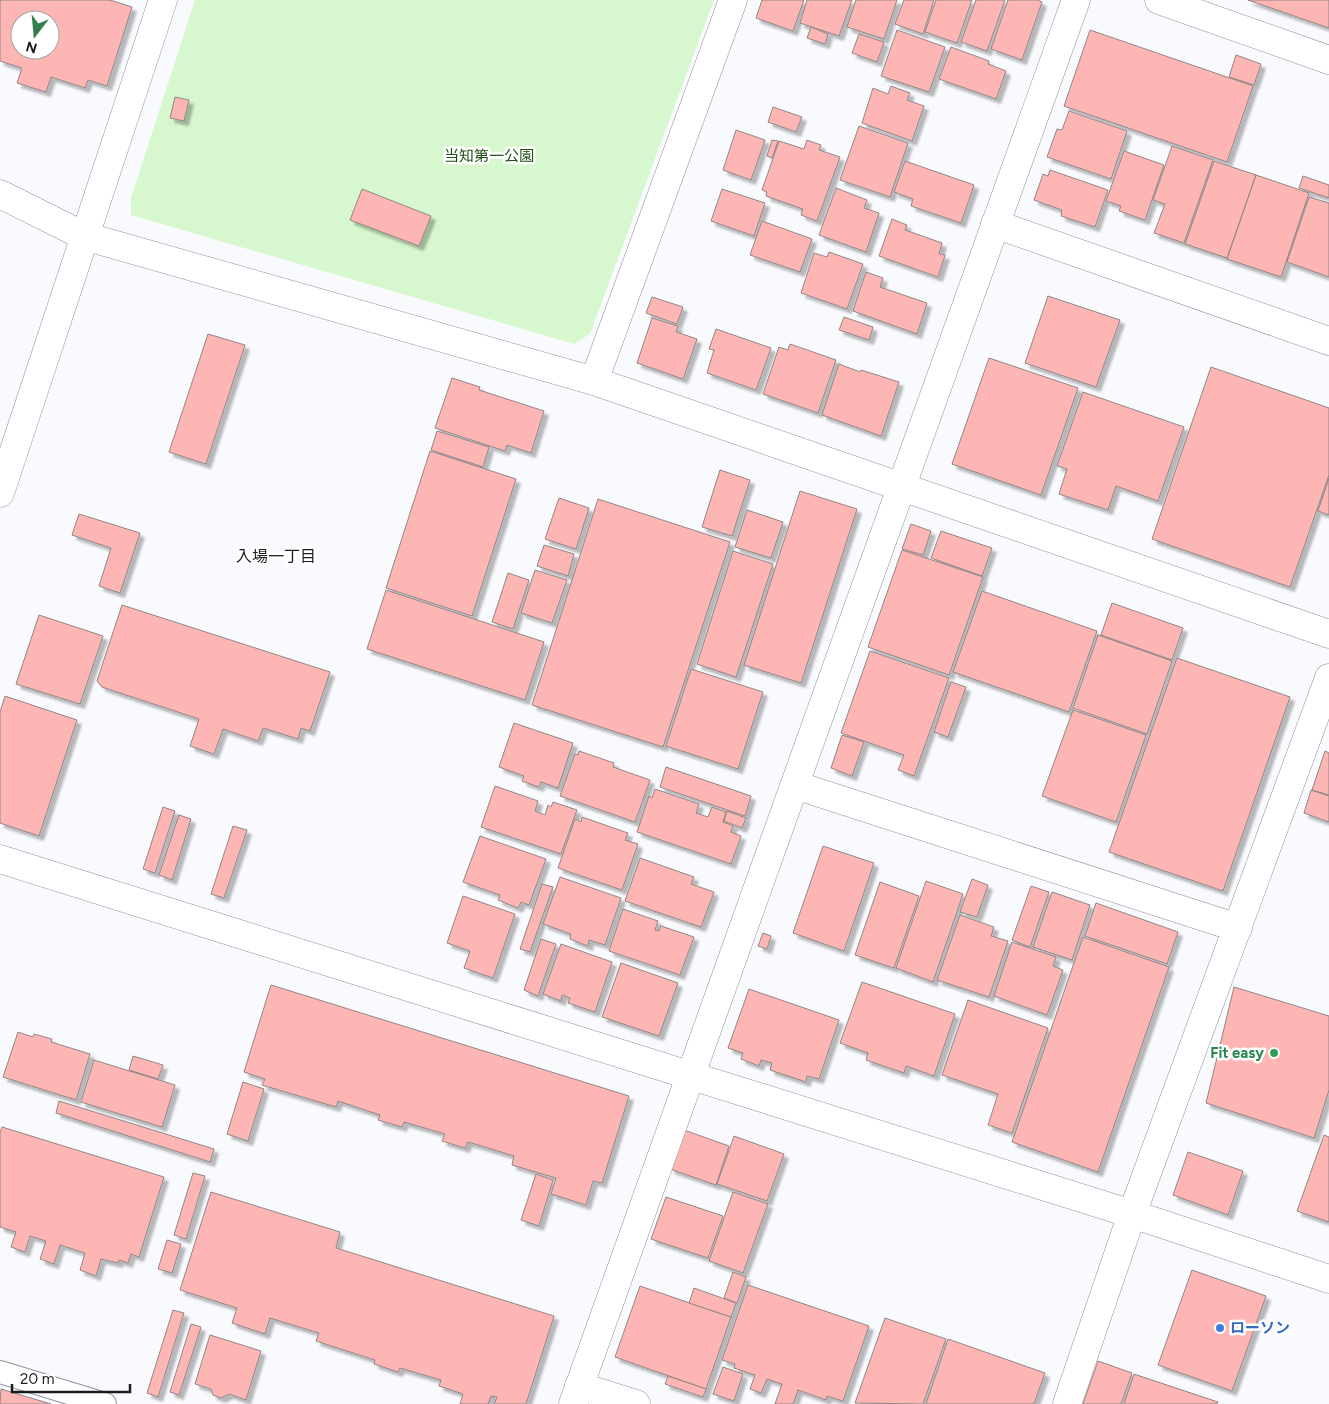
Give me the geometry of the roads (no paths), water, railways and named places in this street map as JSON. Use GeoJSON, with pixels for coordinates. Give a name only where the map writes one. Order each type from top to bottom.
{"type":"FeatureCollection","features":[{"type":"Feature","properties":{"kind":"street"},"geometry":{"type":"LineString","coordinates":[[0,493],[162,0]]}},
{"type":"Feature","properties":{"kind":"street"},"geometry":{"type":"LineString","coordinates":[[594,381],[733,0]]}},
{"type":"Feature","properties":{"kind":"street"},"geometry":{"type":"LineString","coordinates":[[636,1404],[576,1395],[692,1077],[900,486],[1076,0]]}},
{"type":"Feature","properties":{"kind":"street"},"geometry":{"type":"LineString","coordinates":[[1160,0],[1329,60]]}},
{"type":"Feature","properties":{"kind":"street"},"geometry":{"type":"LineString","coordinates":[[0,194],[84,236],[594,381],[1329,634]]}},
{"type":"Feature","properties":{"kind":"street"},"geometry":{"type":"LineString","coordinates":[[995,224],[1329,341]]}},
{"type":"Feature","properties":{"kind":"street"},"geometry":{"type":"LineString","coordinates":[[1067,1404],[1132,1214],[1329,678]]}},
{"type":"Feature","properties":{"kind":"street"},"geometry":{"type":"LineString","coordinates":[[795,784],[1238,928]]}},
{"type":"Feature","properties":{"kind":"street"},"geometry":{"type":"LineString","coordinates":[[0,859],[1132,1214],[1329,1279]]}},
{"type":"Feature","properties":{"kind":"lane"},"geometry":{"type":"LineString","coordinates":[[0,1372],[105,1404]]}},
{"type":"Feature","properties":{"kind":"place","name":"Fit easy"},"geometry":{"type":"Point","coordinates":[1274,1053]}},
{"type":"Feature","properties":{"kind":"place","name":"ローソン"},"geometry":{"type":"Point","coordinates":[1220,1328]}},
{"type":"Feature","properties":{"kind":"district","name":"入場一丁目"},"geometry":{"type":"Point","coordinates":[276,556]}},
{"type":"Feature","properties":{"kind":"park label","name":"当知第一公園"},"geometry":{"type":"Point","coordinates":[489,156]}}]}
